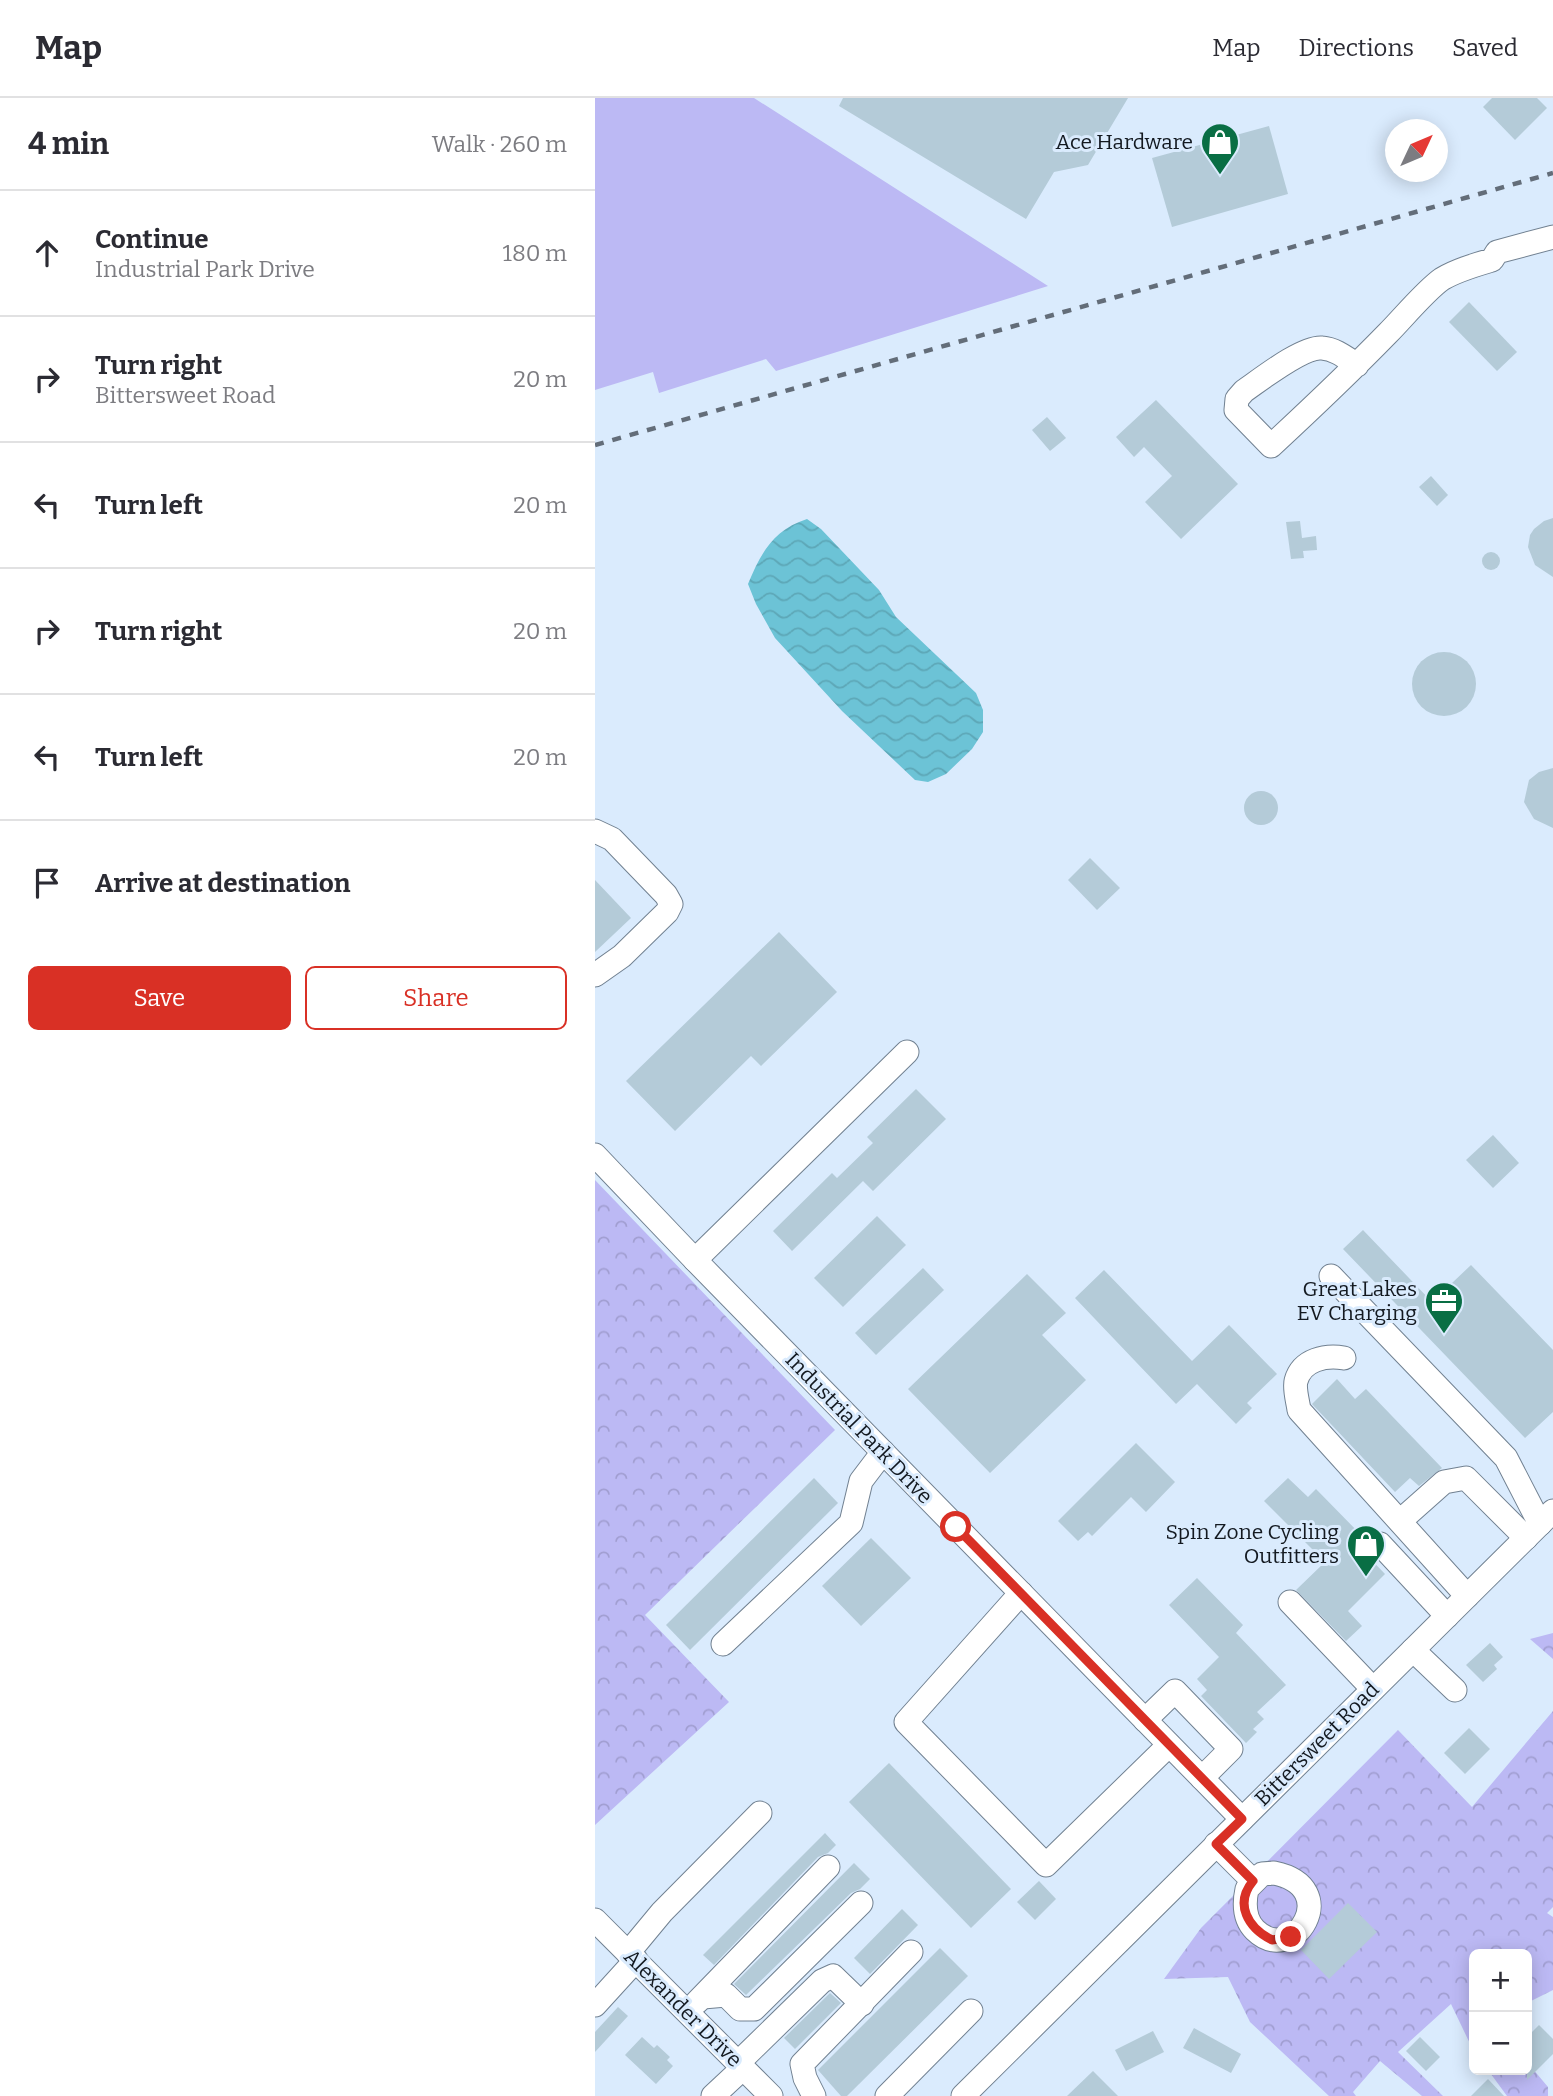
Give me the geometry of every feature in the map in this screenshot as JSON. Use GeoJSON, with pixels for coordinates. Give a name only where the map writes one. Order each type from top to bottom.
{"type":"FeatureCollection","features":[{"type":"Feature","properties":{"kind":"street"},"geometry":{"type":"LineString","coordinates":[[1492,260],[1497,252],[1553,237]]}},
{"type":"Feature","properties":{"kind":"street"},"geometry":{"type":"LineString","coordinates":[[1357,365],[1336,351],[1318,347],[1305,351],[1244,391],[1237,398],[1236,410],[1271,446],[1357,365],[1439,281],[1453,273],[1492,260],[1502,263],[1553,251]]}},
{"type":"Feature","properties":{"kind":"street"},"geometry":{"type":"LineString","coordinates":[[595,831],[612,839],[666,895],[671,904],[667,912],[622,956],[595,975]]}},
{"type":"Feature","properties":{"kind":"street"},"geometry":{"type":"LineString","coordinates":[[695,1260],[907,1052]]}},
{"type":"Feature","properties":{"kind":"street","name":"Industrial Park Drive"},"geometry":{"type":"LineString","coordinates":[[595,1155],[1242,1819]]}},
{"type":"Feature","properties":{"kind":"street"},"geometry":{"type":"LineString","coordinates":[[1332,1276],[1506,1458],[1540,1524]]}},
{"type":"Feature","properties":{"kind":"street"},"geometry":{"type":"LineString","coordinates":[[1344,1358],[1330,1356],[1315,1359],[1304,1369],[1296,1381],[1299,1410],[1467,1596]]}},
{"type":"Feature","properties":{"kind":"street"},"geometry":{"type":"LineString","coordinates":[[723,1644],[851,1523],[861,1481],[883,1452]]}},
{"type":"Feature","properties":{"kind":"street"},"geometry":{"type":"LineString","coordinates":[[1400,1521],[1444,1482],[1466,1478],[1540,1524]]}},
{"type":"Feature","properties":{"kind":"street","name":"Bittersweet Road"},"geometry":{"type":"LineString","coordinates":[[963,2096],[1540,1524]]}},
{"type":"Feature","properties":{"kind":"street"},"geometry":{"type":"LineString","coordinates":[[1380,1544],[1447,1616]]}},
{"type":"Feature","properties":{"kind":"street"},"geometry":{"type":"LineString","coordinates":[[1021,1593],[906,1722],[1046,1865],[1170,1745]]}},
{"type":"Feature","properties":{"kind":"street"},"geometry":{"type":"LineString","coordinates":[[1290,1602],[1373,1689]]}},
{"type":"Feature","properties":{"kind":"street"},"geometry":{"type":"LineString","coordinates":[[1413,1650],[1455,1690]]}},
{"type":"Feature","properties":{"kind":"street"},"geometry":{"type":"LineString","coordinates":[[1145,1720],[1175,1691],[1231,1749],[1202,1778]]}},
{"type":"Feature","properties":{"kind":"street"},"geometry":{"type":"LineString","coordinates":[[595,2005],[662,1912],[760,1813]]}},
{"type":"Feature","properties":{"kind":"street"},"geometry":{"type":"LineString","coordinates":[[1216,1844],[1253,1881]]}},
{"type":"Feature","properties":{"kind":"street"},"geometry":{"type":"LineString","coordinates":[[695,2005],[828,1867]]}},
{"type":"Feature","properties":{"kind":"street"},"geometry":{"type":"LineString","coordinates":[[695,2005],[726,1995],[740,2009],[754,2009],[860,1903]]}},
{"type":"Feature","properties":{"kind":"street","name":"Alexander Drive"},"geometry":{"type":"LineString","coordinates":[[595,1920],[632,1956],[695,2005],[741,2066],[771,2096]]}},
{"type":"Feature","properties":{"kind":"street"},"geometry":{"type":"LineString","coordinates":[[814,2096],[805,2078],[802,2064],[912,1952]]}},
{"type":"Feature","properties":{"kind":"street"},"geometry":{"type":"LineString","coordinates":[[713,2096],[822,1980],[833,1976],[862,2004]]}},
{"type":"Feature","properties":{"kind":"street"},"geometry":{"type":"LineString","coordinates":[[887,2096],[971,2011]]}},
{"type":"Feature","properties":{"kind":"green space"},"geometry":{"type":"Polygon","coordinates":[[[595,98],[754,98],[1048,286],[776,371],[766,359],[659,393],[653,372],[595,390],[595,98]]]}},
{"type":"Feature","properties":{"kind":"green space"},"geometry":{"type":"Polygon","coordinates":[[[595,1180],[835,1430],[645,1615],[729,1702],[595,1825],[595,1180]]]}},
{"type":"Feature","properties":{"kind":"green space"},"geometry":{"type":"Polygon","coordinates":[[[1553,1633],[1553,1659],[1530,1639],[1553,1633]]]}},
{"type":"Feature","properties":{"kind":"green space"},"geometry":{"type":"Polygon","coordinates":[[[1553,1711],[1553,1907],[1547,1913],[1553,1917],[1553,1990],[1532,2000],[1532,1949],[1469,1949],[1469,2042],[1451,2004],[1398,2052],[1443,2096],[1422,2096],[1380,2061],[1353,2092],[1356,2096],[1329,2096],[1250,2022],[1228,1977],[1164,1979],[1201,1928],[1398,1730],[1472,1807],[1553,1711]]]}},
{"type":"Feature","properties":{"kind":"green space"},"geometry":{"type":"Polygon","coordinates":[[[1532,2068],[1548,2087],[1548,2096],[1507,2096],[1492,2075],[1532,2075],[1532,2068]]]}},
{"type":"Feature","properties":{"kind":"water"},"geometry":{"type":"Polygon","coordinates":[[[807,519],[821,529],[879,590],[896,617],[976,693],[983,710],[983,732],[972,749],[946,774],[928,782],[915,780],[842,711],[775,638],[756,604],[748,584],[763,553],[785,529],[807,519]]]}},
{"type":"Feature","properties":{"kind":"building"},"geometry":{"type":"Polygon","coordinates":[[[843,98],[1128,98],[1088,165],[1054,172],[1026,219],[839,106],[843,98]]]}},
{"type":"Feature","properties":{"kind":"building"},"geometry":{"type":"Polygon","coordinates":[[[1492,98],[1537,98],[1547,108],[1515,140],[1483,107],[1492,98]]]}},
{"type":"Feature","properties":{"kind":"building","name":"Ace Hardware"},"geometry":{"type":"Polygon","coordinates":[[[1269,126],[1288,194],[1172,227],[1152,158],[1269,126]]]}},
{"type":"Feature","properties":{"kind":"building"},"geometry":{"type":"Polygon","coordinates":[[[1469,302],[1517,352],[1497,371],[1449,322],[1469,302]]]}},
{"type":"Feature","properties":{"kind":"building"},"geometry":{"type":"Polygon","coordinates":[[[1156,400],[1238,484],[1181,539],[1145,502],[1172,476],[1144,447],[1134,457],[1116,437],[1156,400]]]}},
{"type":"Feature","properties":{"kind":"building"},"geometry":{"type":"Polygon","coordinates":[[[1047,417],[1066,438],[1050,451],[1032,430],[1047,417]]]}},
{"type":"Feature","properties":{"kind":"building"},"geometry":{"type":"Polygon","coordinates":[[[1431,476],[1448,495],[1437,506],[1419,487],[1431,476]]]}},
{"type":"Feature","properties":{"kind":"building"},"geometry":{"type":"Polygon","coordinates":[[[1553,518],[1553,577],[1535,565],[1528,547],[1534,529],[1553,518]]]}},
{"type":"Feature","properties":{"kind":"building"},"geometry":{"type":"Polygon","coordinates":[[[1300,521],[1302,538],[1316,536],[1317,550],[1303,551],[1304,558],[1291,559],[1286,522],[1300,521]]]}},
{"type":"Feature","properties":{"kind":"building"},"geometry":{"type":"Polygon","coordinates":[[[1491,552],[1497,555],[1500,561],[1497,567],[1491,570],[1485,567],[1482,561],[1485,555],[1491,552]]]}},
{"type":"Feature","properties":{"kind":"building"},"geometry":{"type":"Polygon","coordinates":[[[1444,652],[1462,658],[1470,666],[1476,684],[1470,702],[1462,710],[1444,716],[1426,710],[1418,702],[1412,684],[1418,666],[1426,658],[1444,652]]]}},
{"type":"Feature","properties":{"kind":"building"},"geometry":{"type":"Polygon","coordinates":[[[1553,768],[1553,828],[1534,819],[1524,802],[1529,780],[1539,772],[1553,768]]]}},
{"type":"Feature","properties":{"kind":"building"},"geometry":{"type":"Polygon","coordinates":[[[1261,791],[1273,796],[1278,808],[1273,820],[1261,825],[1249,820],[1244,808],[1249,796],[1261,791]]]}},
{"type":"Feature","properties":{"kind":"building"},"geometry":{"type":"Polygon","coordinates":[[[1090,858],[1120,888],[1097,910],[1068,880],[1090,858]]]}},
{"type":"Feature","properties":{"kind":"building"},"geometry":{"type":"Polygon","coordinates":[[[595,880],[631,918],[595,952],[595,880]]]}},
{"type":"Feature","properties":{"kind":"building"},"geometry":{"type":"Polygon","coordinates":[[[779,932],[837,992],[761,1066],[751,1056],[675,1131],[626,1081],[779,932]]]}},
{"type":"Feature","properties":{"kind":"building"},"geometry":{"type":"Polygon","coordinates":[[[916,1089],[946,1119],[873,1191],[863,1181],[792,1251],[773,1231],[832,1173],[837,1178],[873,1143],[867,1137],[916,1089]]]}},
{"type":"Feature","properties":{"kind":"building"},"geometry":{"type":"Polygon","coordinates":[[[1493,1135],[1519,1163],[1493,1188],[1466,1160],[1493,1135]]]}},
{"type":"Feature","properties":{"kind":"building"},"geometry":{"type":"Polygon","coordinates":[[[877,1216],[906,1245],[843,1307],[814,1278],[877,1216]]]}},
{"type":"Feature","properties":{"kind":"building"},"geometry":{"type":"Polygon","coordinates":[[[1363,1230],[1432,1302],[1471,1265],[1553,1350],[1553,1412],[1525,1438],[1343,1249],[1363,1230]]]}},
{"type":"Feature","properties":{"kind":"building"},"geometry":{"type":"Polygon","coordinates":[[[923,1268],[944,1290],[876,1355],[855,1333],[923,1268]]]}},
{"type":"Feature","properties":{"kind":"building"},"geometry":{"type":"Polygon","coordinates":[[[1104,1270],[1192,1361],[1229,1325],[1277,1374],[1247,1403],[1252,1408],[1236,1424],[1197,1384],[1176,1404],[1075,1298],[1104,1270]]]}},
{"type":"Feature","properties":{"kind":"building"},"geometry":{"type":"Polygon","coordinates":[[[1027,1274],[1066,1313],[1042,1335],[1086,1380],[990,1473],[908,1389],[1027,1274]]]}},
{"type":"Feature","properties":{"kind":"building"},"geometry":{"type":"Polygon","coordinates":[[[1337,1379],[1355,1399],[1366,1389],[1442,1468],[1419,1486],[1410,1478],[1395,1492],[1312,1404],[1337,1379]]]}},
{"type":"Feature","properties":{"kind":"building"},"geometry":{"type":"Polygon","coordinates":[[[1136,1443],[1175,1482],[1146,1512],[1131,1497],[1092,1536],[1088,1532],[1078,1541],[1058,1521],[1136,1443]]]}},
{"type":"Feature","properties":{"kind":"building"},"geometry":{"type":"Polygon","coordinates":[[[814,1478],[838,1503],[690,1650],[666,1625],[814,1478]]]}},
{"type":"Feature","properties":{"kind":"building"},"geometry":{"type":"Polygon","coordinates":[[[1288,1478],[1308,1497],[1316,1489],[1364,1538],[1357,1545],[1385,1574],[1348,1611],[1362,1626],[1346,1641],[1296,1590],[1325,1562],[1264,1501],[1288,1478]]]}},
{"type":"Feature","properties":{"kind":"building"},"geometry":{"type":"Polygon","coordinates":[[[871,1538],[911,1578],[861,1626],[822,1586],[871,1538]]]}},
{"type":"Feature","properties":{"kind":"building"},"geometry":{"type":"Polygon","coordinates":[[[1197,1578],[1243,1625],[1236,1633],[1286,1685],[1257,1712],[1264,1719],[1253,1729],[1257,1732],[1246,1743],[1201,1696],[1207,1690],[1197,1679],[1219,1657],[1169,1605],[1197,1578]]]}},
{"type":"Feature","properties":{"kind":"building"},"geometry":{"type":"Polygon","coordinates":[[[1490,1643],[1503,1657],[1494,1665],[1497,1669],[1483,1682],[1466,1665],[1490,1643]]]}},
{"type":"Feature","properties":{"kind":"building"},"geometry":{"type":"Polygon","coordinates":[[[1469,1728],[1490,1749],[1465,1774],[1444,1753],[1469,1728]]]}},
{"type":"Feature","properties":{"kind":"building"},"geometry":{"type":"Polygon","coordinates":[[[889,1763],[1011,1889],[971,1928],[849,1802],[889,1763]]]}},
{"type":"Feature","properties":{"kind":"building"},"geometry":{"type":"Polygon","coordinates":[[[825,1833],[836,1845],[828,1853],[818,1857],[714,1965],[703,1955],[825,1833]]]}},
{"type":"Feature","properties":{"kind":"building"},"geometry":{"type":"Polygon","coordinates":[[[854,1863],[870,1879],[860,1889],[851,1893],[746,1995],[734,1984],[854,1863]]]}},
{"type":"Feature","properties":{"kind":"building"},"geometry":{"type":"Polygon","coordinates":[[[1039,1881],[1056,1899],[1035,1920],[1017,1902],[1039,1881]]]}},
{"type":"Feature","properties":{"kind":"building"},"geometry":{"type":"Polygon","coordinates":[[[1348,1903],[1377,1932],[1329,1979],[1301,1950],[1348,1903]]]}},
{"type":"Feature","properties":{"kind":"building"},"geometry":{"type":"Polygon","coordinates":[[[902,1909],[918,1925],[870,1974],[854,1958],[902,1909]]]}},
{"type":"Feature","properties":{"kind":"building"},"geometry":{"type":"Polygon","coordinates":[[[940,1948],[968,1976],[847,2096],[841,2096],[818,2070],[940,1948]]]}},
{"type":"Feature","properties":{"kind":"building"},"geometry":{"type":"Polygon","coordinates":[[[830,1993],[841,2003],[795,2049],[784,2038],[830,1993]]]}},
{"type":"Feature","properties":{"kind":"building"},"geometry":{"type":"Polygon","coordinates":[[[618,2007],[628,2016],[595,2052],[595,2032],[618,2007]]]}},
{"type":"Feature","properties":{"kind":"building"},"geometry":{"type":"Polygon","coordinates":[[[1539,2025],[1553,2039],[1553,2054],[1532,2075],[1532,2032],[1539,2025]]]}},
{"type":"Feature","properties":{"kind":"building"},"geometry":{"type":"Polygon","coordinates":[[[1194,2028],[1241,2054],[1231,2073],[1183,2048],[1194,2028]]]}},
{"type":"Feature","properties":{"kind":"building"},"geometry":{"type":"Polygon","coordinates":[[[1153,2031],[1164,2052],[1126,2071],[1115,2050],[1153,2031]]]}},
{"type":"Feature","properties":{"kind":"building"},"geometry":{"type":"Polygon","coordinates":[[[642,2037],[654,2048],[657,2045],[670,2057],[667,2060],[673,2066],[656,2084],[625,2055],[642,2037]]]}},
{"type":"Feature","properties":{"kind":"building"},"geometry":{"type":"Polygon","coordinates":[[[1420,2037],[1440,2057],[1426,2071],[1406,2051],[1420,2037]]]}},
{"type":"Feature","properties":{"kind":"building"},"geometry":{"type":"Polygon","coordinates":[[[1093,2071],[1118,2096],[1067,2096],[1093,2071]]]}},
{"type":"Feature","properties":{"kind":"building"},"geometry":{"type":"Polygon","coordinates":[[[1488,2079],[1504,2096],[1471,2096],[1488,2079]]]}},
{"type":"Feature","properties":{"kind":"railway"},"geometry":{"type":"LineString","coordinates":[[595,445],[1553,173]]}},
{"type":"Feature","properties":{"kind":"place","name":"Ace Hardware"},"geometry":{"type":"Point","coordinates":[1220,176]}},
{"type":"Feature","properties":{"kind":"place","name":"Great Lakes EV Charging"},"geometry":{"type":"Point","coordinates":[1444,1335]}},
{"type":"Feature","properties":{"kind":"place","name":"Spin Zone Cycling Outfitters"},"geometry":{"type":"Point","coordinates":[1366,1578]}},
{"type":"Feature","properties":{"kind":"route"},"geometry":{"type":"LineString","coordinates":[[956,1527],[1242,1819],[1216,1844],[1253,1881],[1247,1889],[1245,1900],[1245,1910],[1253,1928],[1272,1940],[1291,1937]]}}]}
